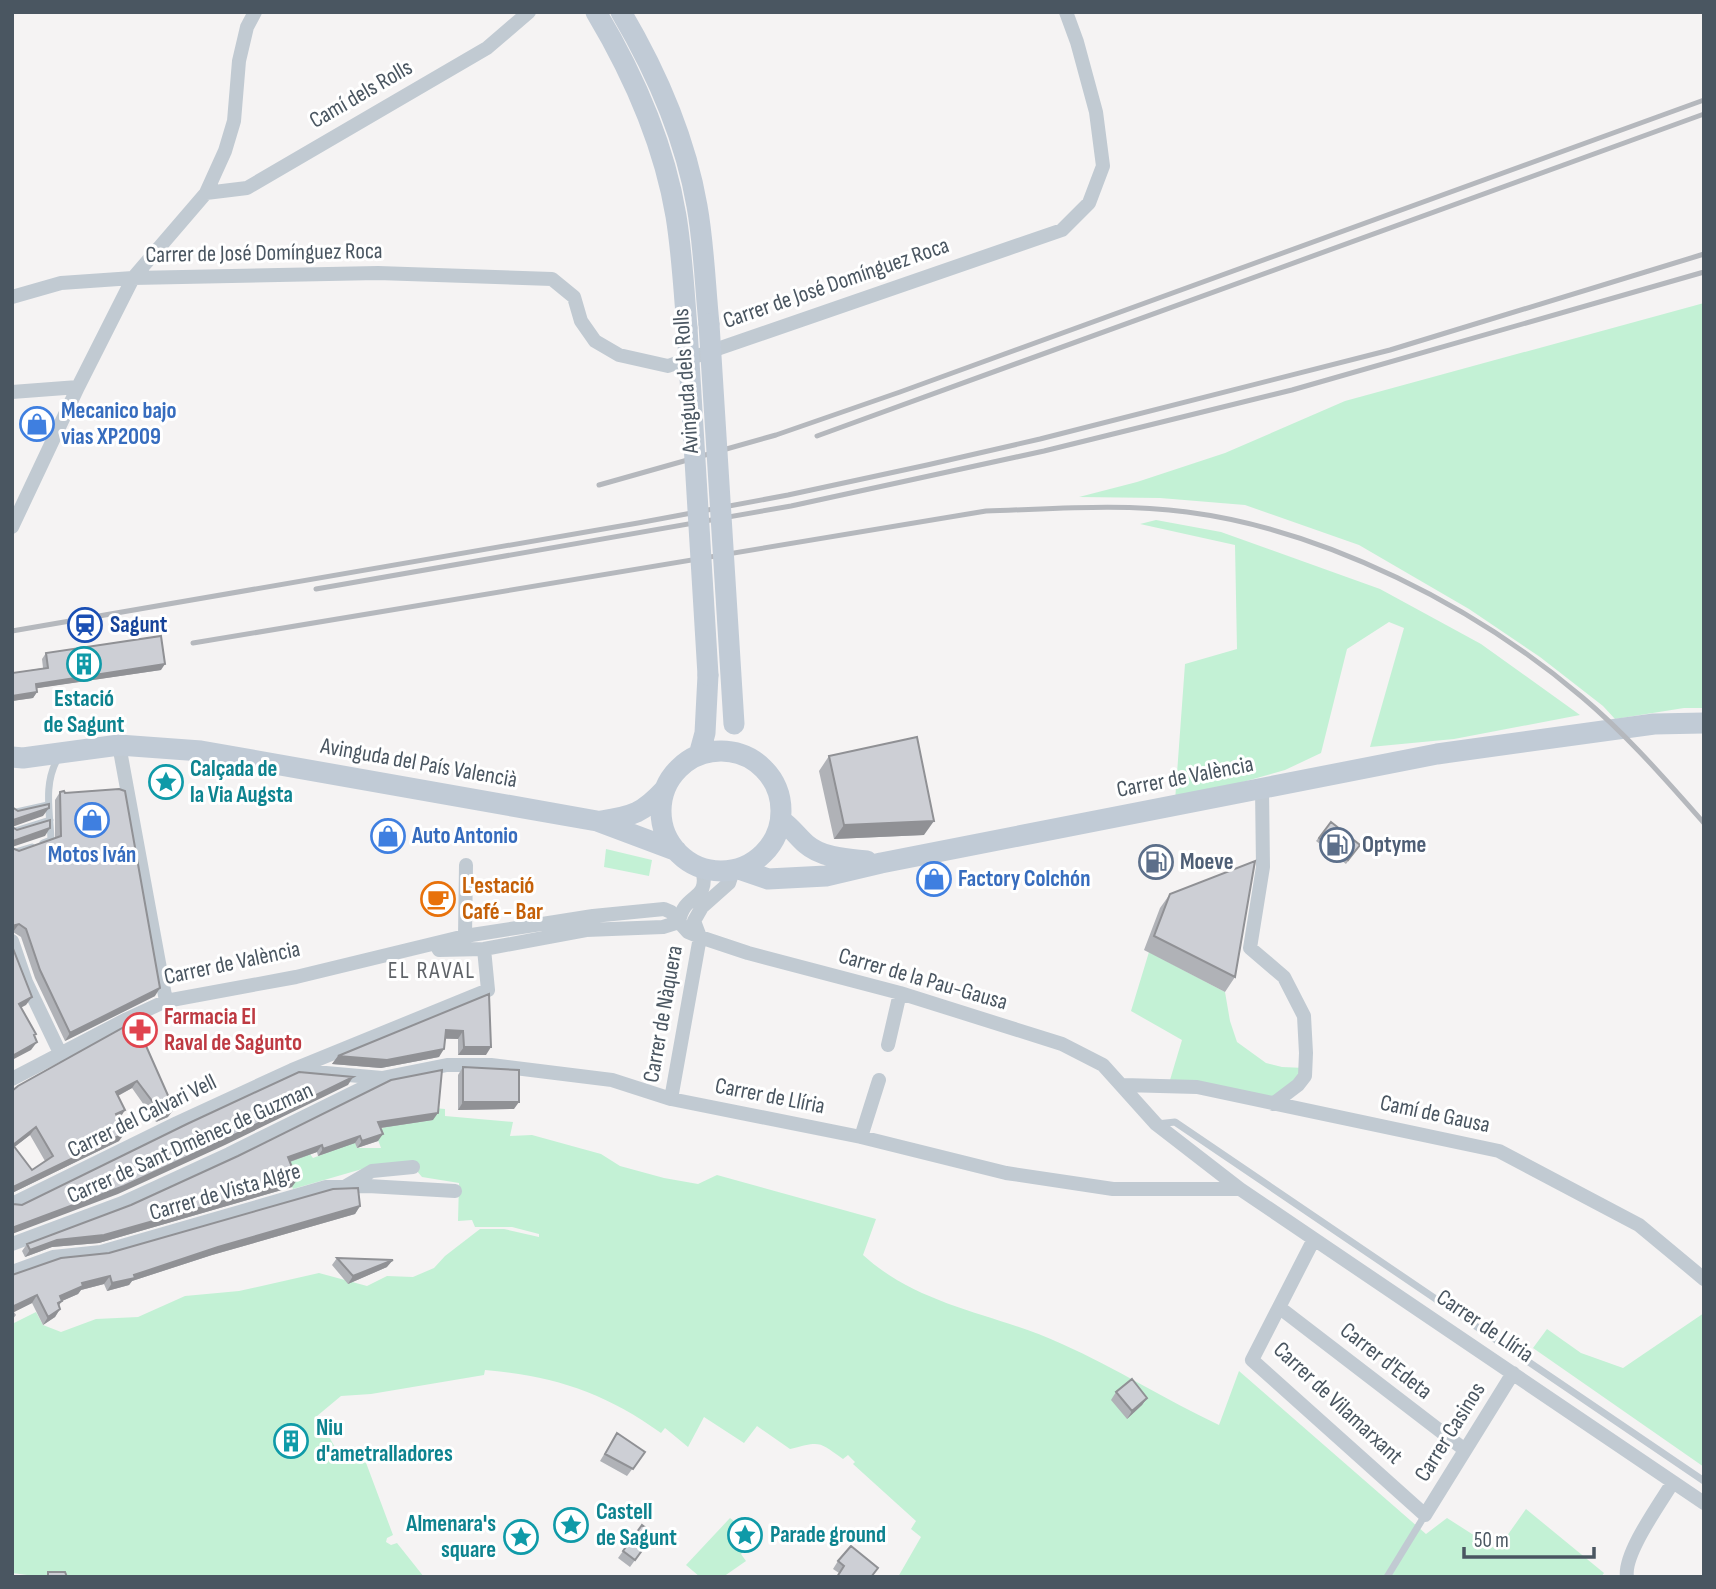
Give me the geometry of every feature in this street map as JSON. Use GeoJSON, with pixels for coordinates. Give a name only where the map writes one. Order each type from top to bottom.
{"type":"FeatureCollection","features":[{"type":"Feature","properties":{"kind":"main road","name":"Avinguda dels Rolls"},"geometry":{"type":"LineString","coordinates":[[621,12],[647,56],[675,121],[697,206],[709,324],[734,724],[751,759]]}},
{"type":"Feature","properties":{"kind":"main road","name":"Avinguda dels Rolls"},"geometry":{"type":"LineString","coordinates":[[595,13],[627,68],[654,134],[676,215],[687,328],[708,675],[705,733],[699,755]]}},
{"type":"Feature","properties":{"kind":"main road","name":"Carrer de València"},"geometry":{"type":"LineString","coordinates":[[736,870],[768,879],[826,877],[881,863],[1437,754],[1654,724],[1704,723]]}},
{"type":"Feature","properties":{"kind":"main road","name":"Avinguda del País Valencià"},"geometry":{"type":"LineString","coordinates":[[16,760],[119,745],[201,751],[597,821],[677,851]]}},
{"type":"Feature","properties":{"kind":"main road"},"geometry":{"type":"LineString","coordinates":[[716,751],[734,752],[751,759],[769,774],[780,796],[781,820],[774,841],[759,858],[736,870],[702,868],[688,861],[677,851],[665,832],[661,810],[665,789],[679,768],[699,755],[716,751]]}},
{"type":"Feature","properties":{"kind":"main road","name":"Avinguda del País Valencià"},"geometry":{"type":"LineString","coordinates":[[597,821],[627,817],[649,807],[665,789]]}},
{"type":"Feature","properties":{"kind":"main road","name":"Carrer de València"},"geometry":{"type":"LineString","coordinates":[[781,820],[808,846],[836,858],[881,863]]}},
{"type":"Feature","properties":{"kind":"street"},"geometry":{"type":"LineString","coordinates":[[12,527],[133,278],[206,193],[225,151],[234,121],[239,61],[247,27],[255,12]]}},
{"type":"Feature","properties":{"kind":"street","name":"Camí dels Rolls"},"geometry":{"type":"LineString","coordinates":[[206,193],[247,188],[487,48],[529,12]]}},
{"type":"Feature","properties":{"kind":"street","name":"Carrer de José Domínguez Roca"},"geometry":{"type":"LineString","coordinates":[[133,278],[377,274],[552,279],[574,297],[581,321],[595,341],[619,355],[668,366],[1062,230],[1089,202],[1103,166],[1096,112],[1066,12]]}},
{"type":"Feature","properties":{"kind":"street"},"geometry":{"type":"LineString","coordinates":[[12,297],[61,283],[133,278]]}},
{"type":"Feature","properties":{"kind":"street"},"geometry":{"type":"LineString","coordinates":[[12,391],[78,387]]}},
{"type":"Feature","properties":{"kind":"street"},"geometry":{"type":"LineString","coordinates":[[119,745],[166,1002]]}},
{"type":"Feature","properties":{"kind":"street"},"geometry":{"type":"LineString","coordinates":[[1262,789],[1263,867],[1250,948],[1284,977],[1304,1016],[1306,1054],[1305,1076],[1298,1085],[1273,1104]]}},
{"type":"Feature","properties":{"kind":"street"},"geometry":{"type":"LineString","coordinates":[[465,936],[466,865]]}},
{"type":"Feature","properties":{"kind":"street"},"geometry":{"type":"LineString","coordinates":[[699,937],[688,932],[674,919],[702,890],[705,881],[702,868]]}},
{"type":"Feature","properties":{"kind":"street","name":"Carrer de Nàquera"},"geometry":{"type":"LineString","coordinates":[[671,1099],[699,937],[694,921],[702,906],[729,883],[736,870]]}},
{"type":"Feature","properties":{"kind":"street","name":"Carrer de València"},"geometry":{"type":"LineString","coordinates":[[12,1079],[127,1019],[166,1002],[296,977],[465,936],[593,916],[664,909],[674,919],[663,927],[586,930],[484,949],[439,950],[436,945]]}},
{"type":"Feature","properties":{"kind":"street","name":"Carrer de la Pau-Gausa"},"geometry":{"type":"LineString","coordinates":[[699,937],[900,993],[1062,1044],[1103,1065],[1156,1124]]}},
{"type":"Feature","properties":{"kind":"street"},"geometry":{"type":"LineString","coordinates":[[12,941],[34,1000],[61,1055]]}},
{"type":"Feature","properties":{"kind":"street","name":"Carrer del Calvari Vell"},"geometry":{"type":"LineString","coordinates":[[12,1204],[292,1070],[488,990],[484,949]]}},
{"type":"Feature","properties":{"kind":"street"},"geometry":{"type":"LineString","coordinates":[[888,1045],[900,993]]}},
{"type":"Feature","properties":{"kind":"street","name":"Carrer de Llíria"},"geometry":{"type":"LineString","coordinates":[[292,1070],[383,1078],[447,1065],[491,1065],[612,1080],[671,1099],[861,1137],[1006,1173],[1112,1189],[1240,1189]]}},
{"type":"Feature","properties":{"kind":"street","name":"Carrer de Sant Dmènec de Guzman"},"geometry":{"type":"LineString","coordinates":[[13,1243],[134,1197],[229,1154],[383,1078]]}},
{"type":"Feature","properties":{"kind":"street"},"geometry":{"type":"LineString","coordinates":[[861,1137],[879,1080]]}},
{"type":"Feature","properties":{"kind":"street","name":"Camí de Gausa"},"geometry":{"type":"LineString","coordinates":[[1123,1085],[1197,1087],[1499,1151],[1639,1225],[1704,1279]]}},
{"type":"Feature","properties":{"kind":"street","name":"Carrer de Llíria"},"geometry":{"type":"LineString","coordinates":[[1156,1124],[1240,1189],[1704,1503]]}},
{"type":"Feature","properties":{"kind":"street"},"geometry":{"type":"LineString","coordinates":[[345,1186],[372,1171],[413,1167]]}},
{"type":"Feature","properties":{"kind":"street","name":"Carrer de Vista Algre"},"geometry":{"type":"LineString","coordinates":[[12,1272],[53,1257],[101,1252],[326,1187],[455,1191]]}},
{"type":"Feature","properties":{"kind":"street","name":"Carrer de Vilamarxant"},"geometry":{"type":"LineString","coordinates":[[1314,1239],[1252,1360],[1425,1515]]}},
{"type":"Feature","properties":{"kind":"street","name":"Carrer d'Edeta"},"geometry":{"type":"LineString","coordinates":[[1280,1308],[1465,1450]]}},
{"type":"Feature","properties":{"kind":"street","name":"Carrer Casinos"},"geometry":{"type":"LineString","coordinates":[[1425,1515],[1513,1373]]}},
{"type":"Feature","properties":{"kind":"street"},"geometry":{"type":"LineString","coordinates":[[1627,1577],[1626,1570],[1640,1535],[1674,1482]]}},
{"type":"Feature","properties":{"kind":"lane"},"geometry":{"type":"LineString","coordinates":[[12,853],[51,840],[48,804],[51,770],[62,752]]}},
{"type":"Feature","properties":{"kind":"lane"},"geometry":{"type":"LineString","coordinates":[[12,813],[48,804]]}},
{"type":"Feature","properties":{"kind":"lane"},"geometry":{"type":"LineString","coordinates":[[12,832],[50,820]]}},
{"type":"Feature","properties":{"kind":"lane"},"geometry":{"type":"LineString","coordinates":[[1156,1124],[1174,1122],[1704,1481]]}},
{"type":"Feature","properties":{"kind":"lane"},"geometry":{"type":"LineString","coordinates":[[1387,1577],[1425,1515]]}},
{"type":"Feature","properties":{"kind":"green space"},"geometry":{"type":"Polygon","coordinates":[[[1704,303],[1704,708],[1684,708],[1615,719],[1603,706],[1540,657],[1469,609],[1359,545],[1245,505],[1160,498],[1079,497],[1137,482],[1225,453],[1345,401],[1704,303]]]}},
{"type":"Feature","properties":{"kind":"green space"},"geometry":{"type":"Polygon","coordinates":[[[1156,520],[1221,532],[1380,589],[1481,644],[1580,715],[1454,739],[1370,747],[1404,628],[1389,622],[1347,649],[1321,753],[1285,770],[1175,801],[1185,664],[1237,649],[1235,545],[1140,524],[1156,520]]]}},
{"type":"Feature","properties":{"kind":"green space"},"geometry":{"type":"Polygon","coordinates":[[[606,849],[652,860],[649,876],[604,867],[606,849]]]}},
{"type":"Feature","properties":{"kind":"green space"},"geometry":{"type":"Polygon","coordinates":[[[1149,952],[1225,992],[1237,1042],[1266,1063],[1305,1068],[1273,1104],[1170,1080],[1182,1040],[1131,1011],[1149,952]]]}},
{"type":"Feature","properties":{"kind":"green space"},"geometry":{"type":"Polygon","coordinates":[[[434,1108],[445,1109],[445,1116],[513,1122],[510,1136],[532,1135],[601,1154],[620,1166],[664,1178],[698,1184],[717,1175],[876,1219],[863,1255],[885,1272],[933,1298],[1062,1344],[1219,1425],[1239,1371],[1426,1534],[1447,1518],[1497,1550],[1526,1509],[1604,1573],[1601,1577],[898,1577],[921,1537],[911,1529],[916,1521],[853,1464],[855,1462],[848,1455],[843,1459],[819,1444],[790,1449],[757,1426],[744,1443],[704,1417],[688,1447],[665,1428],[661,1433],[619,1407],[578,1388],[534,1377],[485,1370],[484,1375],[371,1394],[341,1396],[317,1416],[343,1461],[365,1460],[393,1535],[387,1538],[386,1542],[391,1545],[397,1543],[424,1577],[42,1577],[12,1573],[12,1324],[36,1312],[43,1325],[61,1332],[96,1319],[138,1317],[185,1296],[239,1291],[319,1273],[367,1286],[387,1276],[413,1277],[434,1268],[480,1229],[504,1229],[539,1237],[539,1234],[512,1227],[475,1227],[472,1220],[458,1221],[459,1183],[422,1177],[411,1164],[376,1165],[293,1189],[283,1164],[310,1154],[313,1158],[355,1142],[357,1148],[381,1148],[375,1132],[387,1126],[433,1120],[434,1108]]]}},
{"type":"Feature","properties":{"kind":"green space"},"geometry":{"type":"Polygon","coordinates":[[[1704,1313],[1704,1467],[1533,1348],[1547,1329],[1581,1353],[1623,1368],[1704,1313]]]}},
{"type":"Feature","properties":{"kind":"green space"},"geometry":{"type":"Polygon","coordinates":[[[730,1518],[756,1539],[751,1552],[746,1548],[741,1554],[746,1561],[723,1577],[700,1577],[686,1565],[730,1518]]]}},
{"type":"Feature","properties":{"kind":"building"},"geometry":{"type":"Polygon","coordinates":[[[161,636],[165,664],[36,684],[37,692],[12,696],[12,673],[48,668],[46,653],[161,636]]]}},
{"type":"Feature","properties":{"kind":"building"},"geometry":{"type":"Polygon","coordinates":[[[917,737],[934,821],[844,825],[829,756],[917,737]]]}},
{"type":"Feature","properties":{"kind":"building"},"geometry":{"type":"Polygon","coordinates":[[[125,791],[160,988],[70,1033],[40,970],[26,929],[19,924],[12,926],[12,848],[19,851],[61,836],[60,792],[125,791]]]}},
{"type":"Feature","properties":{"kind":"building"},"geometry":{"type":"Polygon","coordinates":[[[49,804],[49,808],[13,820],[12,824],[12,807],[18,811],[49,804]]]}},
{"type":"Feature","properties":{"kind":"building"},"geometry":{"type":"Polygon","coordinates":[[[50,820],[50,828],[13,841],[12,847],[12,827],[17,830],[50,820]]]}},
{"type":"Feature","properties":{"kind":"building","name":"Optyme"},"geometry":{"type":"Polygon","coordinates":[[[1331,822],[1360,845],[1348,860],[1319,838],[1331,822]]]}},
{"type":"Feature","properties":{"kind":"building"},"geometry":{"type":"Polygon","coordinates":[[[1255,861],[1235,977],[1154,936],[1170,894],[1255,861]]]}},
{"type":"Feature","properties":{"kind":"building"},"geometry":{"type":"Polygon","coordinates":[[[12,946],[32,997],[19,1004],[36,1034],[34,1035],[37,1042],[12,1056],[12,946]]]}},
{"type":"Feature","properties":{"kind":"building"},"geometry":{"type":"Polygon","coordinates":[[[489,994],[491,1047],[464,1047],[463,1031],[446,1030],[444,1049],[387,1060],[338,1056],[489,994]]]}},
{"type":"Feature","properties":{"kind":"building"},"geometry":{"type":"Polygon","coordinates":[[[135,1021],[174,1109],[162,1114],[137,1081],[116,1092],[125,1110],[116,1114],[125,1133],[12,1189],[12,1091],[135,1021]],[[36,1127],[13,1145],[32,1170],[53,1156],[36,1127]]]}},
{"type":"Feature","properties":{"kind":"building"},"geometry":{"type":"Polygon","coordinates":[[[463,1067],[519,1070],[519,1102],[463,1102],[463,1067]]]}},
{"type":"Feature","properties":{"kind":"building"},"geometry":{"type":"Polygon","coordinates":[[[442,1070],[438,1113],[378,1122],[383,1134],[362,1141],[360,1136],[323,1149],[322,1145],[288,1157],[297,1180],[104,1235],[57,1240],[30,1250],[27,1244],[131,1205],[238,1156],[391,1080],[442,1070]]]}},
{"type":"Feature","properties":{"kind":"building"},"geometry":{"type":"Polygon","coordinates":[[[299,1072],[353,1077],[124,1186],[12,1229],[12,1203],[22,1205],[299,1072]]]}},
{"type":"Feature","properties":{"kind":"building"},"geometry":{"type":"Polygon","coordinates":[[[358,1188],[360,1206],[218,1247],[134,1275],[135,1278],[112,1283],[110,1276],[82,1283],[83,1286],[60,1296],[60,1309],[48,1317],[37,1295],[12,1307],[12,1275],[61,1258],[109,1253],[333,1189],[358,1188]]]}},
{"type":"Feature","properties":{"kind":"building"},"geometry":{"type":"Polygon","coordinates":[[[337,1258],[393,1260],[353,1276],[337,1258]]]}},
{"type":"Feature","properties":{"kind":"building"},"geometry":{"type":"Polygon","coordinates":[[[1132,1379],[1147,1398],[1132,1411],[1116,1392],[1132,1379]]]}},
{"type":"Feature","properties":{"kind":"building"},"geometry":{"type":"Polygon","coordinates":[[[617,1433],[645,1452],[633,1469],[605,1454],[617,1433]]]}},
{"type":"Feature","properties":{"kind":"building"},"geometry":{"type":"Polygon","coordinates":[[[642,1525],[654,1534],[635,1560],[623,1551],[642,1525]]]}},
{"type":"Feature","properties":{"kind":"building"},"geometry":{"type":"Polygon","coordinates":[[[851,1546],[878,1568],[871,1577],[837,1577],[844,1566],[838,1561],[851,1546]]]}},
{"type":"Feature","properties":{"kind":"building"},"geometry":{"type":"Polygon","coordinates":[[[48,1572],[65,1572],[67,1577],[48,1577],[48,1572]]]}},
{"type":"Feature","properties":{"kind":"railway"},"geometry":{"type":"LineString","coordinates":[[599,485],[776,435],[900,392],[1704,100]]}},
{"type":"Feature","properties":{"kind":"railway"},"geometry":{"type":"LineString","coordinates":[[817,436],[1704,114]]}},
{"type":"Feature","properties":{"kind":"railway"},"geometry":{"type":"LineString","coordinates":[[12,631],[638,523],[927,465],[1390,350],[1704,254]]}},
{"type":"Feature","properties":{"kind":"railway"},"geometry":{"type":"LineString","coordinates":[[316,589],[791,506],[1044,451],[1292,390],[1704,272]]}},
{"type":"Feature","properties":{"kind":"railway"},"geometry":{"type":"LineString","coordinates":[[193,643],[986,511],[1112,507],[1162,509],[1240,521],[1292,536],[1397,577],[1447,604],[1495,633],[1582,697],[1630,742],[1704,823]]}},
{"type":"Feature","properties":{"kind":"place","name":"Mecanico bajo vias XP2009"},"geometry":{"type":"Point","coordinates":[37,424]}},
{"type":"Feature","properties":{"kind":"place","name":"Sagunt"},"geometry":{"type":"Point","coordinates":[85,625]}},
{"type":"Feature","properties":{"kind":"place","name":"Estació de Sagunt"},"geometry":{"type":"Point","coordinates":[84,664]}},
{"type":"Feature","properties":{"kind":"place","name":"Calçada de la Via Augsta"},"geometry":{"type":"Point","coordinates":[166,782]}},
{"type":"Feature","properties":{"kind":"place","name":"Motos Iván"},"geometry":{"type":"Point","coordinates":[92,820]}},
{"type":"Feature","properties":{"kind":"place","name":"Auto Antonio"},"geometry":{"type":"Point","coordinates":[388,836]}},
{"type":"Feature","properties":{"kind":"place","name":"Optyme"},"geometry":{"type":"Point","coordinates":[1337,845]}},
{"type":"Feature","properties":{"kind":"place","name":"Moeve"},"geometry":{"type":"Point","coordinates":[1156,862]}},
{"type":"Feature","properties":{"kind":"place","name":"Factory Colchón"},"geometry":{"type":"Point","coordinates":[934,879]}},
{"type":"Feature","properties":{"kind":"place","name":"L'estació Café - Bar"},"geometry":{"type":"Point","coordinates":[438,899]}},
{"type":"Feature","properties":{"kind":"place","name":"Farmacia El Raval de Sagunto"},"geometry":{"type":"Point","coordinates":[140,1030]}},
{"type":"Feature","properties":{"kind":"place","name":"Niu d'ametralladores"},"geometry":{"type":"Point","coordinates":[291,1441]}},
{"type":"Feature","properties":{"kind":"place","name":"Castell de Sagunt"},"geometry":{"type":"Point","coordinates":[571,1525]}},
{"type":"Feature","properties":{"kind":"place","name":"Parade ground"},"geometry":{"type":"Point","coordinates":[745,1535]}},
{"type":"Feature","properties":{"kind":"place","name":"Almenara's square"},"geometry":{"type":"Point","coordinates":[521,1537]}},
{"type":"Feature","properties":{"kind":"district","name":"EL RAVAL"},"geometry":{"type":"Point","coordinates":[432,970]}}]}
